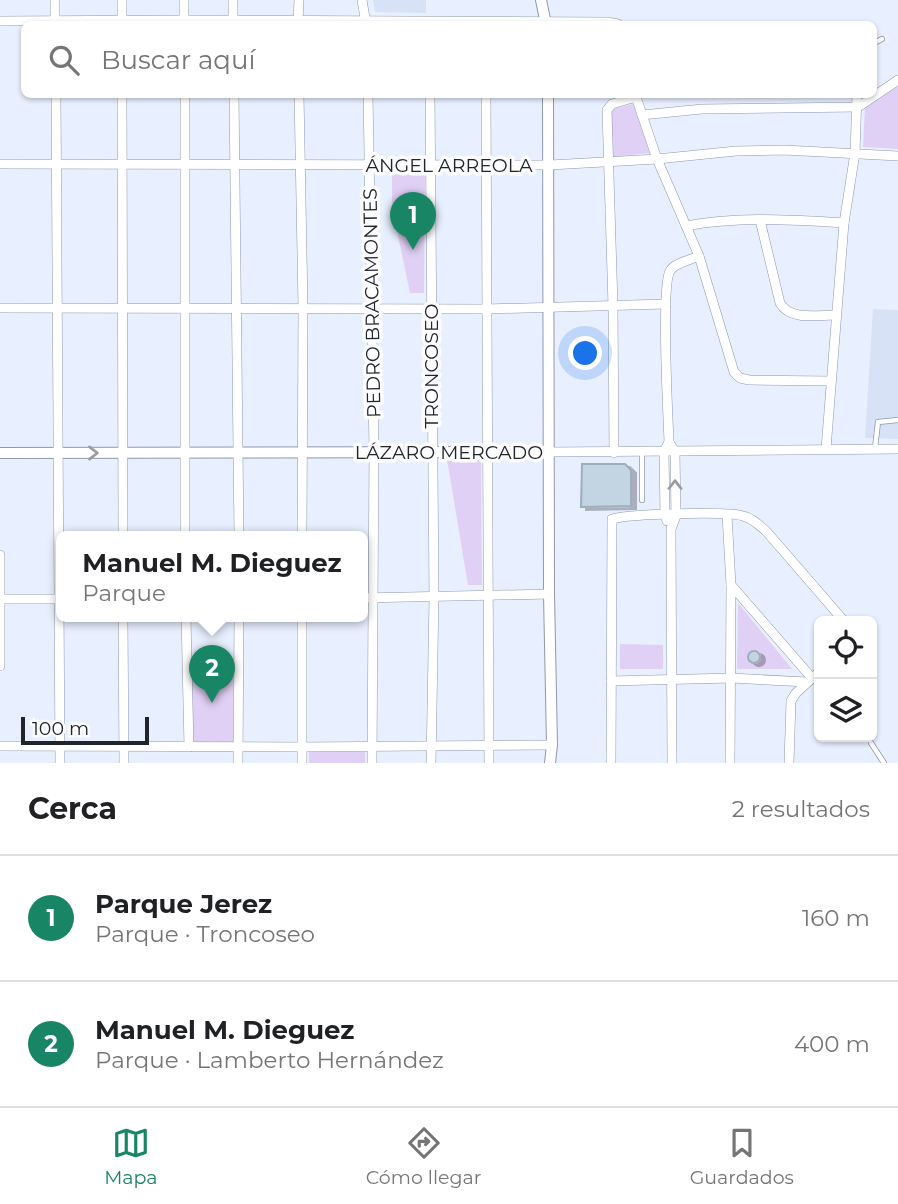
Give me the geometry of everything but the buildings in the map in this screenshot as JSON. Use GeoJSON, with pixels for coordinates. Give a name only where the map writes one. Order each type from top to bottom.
{"type":"FeatureCollection","features":[{"type":"Feature","properties":{"kind":"street"},"geometry":{"type":"LineString","coordinates":[[55,0],[55,21]]}},
{"type":"Feature","properties":{"kind":"street"},"geometry":{"type":"LineString","coordinates":[[122,0],[122,21]]}},
{"type":"Feature","properties":{"kind":"street"},"geometry":{"type":"LineString","coordinates":[[184,0],[184,21]]}},
{"type":"Feature","properties":{"kind":"street"},"geometry":{"type":"LineString","coordinates":[[233,0],[233,21]]}},
{"type":"Feature","properties":{"kind":"street"},"geometry":{"type":"LineString","coordinates":[[298,21],[299,0]]}},
{"type":"Feature","properties":{"kind":"street"},"geometry":{"type":"LineString","coordinates":[[362,0],[366,21]]}},
{"type":"Feature","properties":{"kind":"street"},"geometry":{"type":"LineString","coordinates":[[541,0],[546,21]]}},
{"type":"Feature","properties":{"kind":"street"},"geometry":{"type":"LineString","coordinates":[[0,21],[21,22]]}},
{"type":"Feature","properties":{"kind":"street"},"geometry":{"type":"LineString","coordinates":[[877,94],[898,80]]}},
{"type":"Feature","properties":{"kind":"street"},"geometry":{"type":"LineString","coordinates":[[56,98],[59,531]]}},
{"type":"Feature","properties":{"kind":"street"},"geometry":{"type":"LineString","coordinates":[[122,98],[123,531]]}},
{"type":"Feature","properties":{"kind":"street"},"geometry":{"type":"LineString","coordinates":[[185,98],[185,531]]}},
{"type":"Feature","properties":{"kind":"street"},"geometry":{"type":"LineString","coordinates":[[234,98],[239,531]]}},
{"type":"Feature","properties":{"kind":"street"},"geometry":{"type":"LineString","coordinates":[[299,98],[303,307],[302,531]]}},
{"type":"Feature","properties":{"kind":"street","name":"PEDRO BRACAMONTES"},"geometry":{"type":"LineString","coordinates":[[368,98],[374,451],[368,598],[372,763]]}},
{"type":"Feature","properties":{"kind":"street","name":"TRONCOSEO"},"geometry":{"type":"LineString","coordinates":[[430,98],[434,598],[430,763]]}},
{"type":"Feature","properties":{"kind":"street"},"geometry":{"type":"LineString","coordinates":[[486,98],[489,763]]}},
{"type":"Feature","properties":{"kind":"street"},"geometry":{"type":"LineString","coordinates":[[548,98],[550,763]]}},
{"type":"Feature","properties":{"kind":"street"},"geometry":{"type":"LineString","coordinates":[[614,453],[609,106],[630,98]]}},
{"type":"Feature","properties":{"kind":"street"},"geometry":{"type":"LineString","coordinates":[[636,98],[657,159],[699,256],[734,372],[740,378],[749,380],[831,381]]}},
{"type":"Feature","properties":{"kind":"street"},"geometry":{"type":"LineString","coordinates":[[826,449],[844,223],[855,153],[857,98]]}},
{"type":"Feature","properties":{"kind":"street"},"geometry":{"type":"LineString","coordinates":[[642,115],[702,109],[858,107],[871,98]]}},
{"type":"Feature","properties":{"kind":"street","name":"ÁNGEL ARREOLA"},"geometry":{"type":"LineString","coordinates":[[0,164],[550,165],[736,151],[898,156]]}},
{"type":"Feature","properties":{"kind":"street"},"geometry":{"type":"LineString","coordinates":[[686,226],[728,220],[844,223]]}},
{"type":"Feature","properties":{"kind":"street"},"geometry":{"type":"LineString","coordinates":[[760,220],[779,303],[784,310],[791,314],[836,315]]}},
{"type":"Feature","properties":{"kind":"street"},"geometry":{"type":"LineString","coordinates":[[670,516],[664,452],[669,442],[666,304],[670,270],[699,256]]}},
{"type":"Feature","properties":{"kind":"street"},"geometry":{"type":"LineString","coordinates":[[0,308],[486,309],[666,304]]}},
{"type":"Feature","properties":{"kind":"street"},"geometry":{"type":"LineString","coordinates":[[669,442],[675,452],[670,516],[672,763]]}},
{"type":"Feature","properties":{"kind":"street","name":"LÁZARO MERCADO"},"geometry":{"type":"LineString","coordinates":[[0,453],[614,453],[898,449]]}},
{"type":"Feature","properties":{"kind":"street"},"geometry":{"type":"LineString","coordinates":[[727,515],[731,585],[730,763]]}},
{"type":"Feature","properties":{"kind":"street"},"geometry":{"type":"LineString","coordinates":[[611,763],[612,519],[743,516],[766,531],[840,616]]}},
{"type":"Feature","properties":{"kind":"street"},"geometry":{"type":"LineString","coordinates":[[0,555],[0,666]]}},
{"type":"Feature","properties":{"kind":"street"},"geometry":{"type":"LineString","coordinates":[[731,585],[813,677]]}},
{"type":"Feature","properties":{"kind":"street"},"geometry":{"type":"LineString","coordinates":[[368,598],[548,594]]}},
{"type":"Feature","properties":{"kind":"street"},"geometry":{"type":"LineString","coordinates":[[0,599],[56,599]]}},
{"type":"Feature","properties":{"kind":"street"},"geometry":{"type":"LineString","coordinates":[[60,622],[60,763]]}},
{"type":"Feature","properties":{"kind":"street"},"geometry":{"type":"LineString","coordinates":[[123,622],[124,763]]}},
{"type":"Feature","properties":{"kind":"street"},"geometry":{"type":"LineString","coordinates":[[186,622],[189,747]]}},
{"type":"Feature","properties":{"kind":"street"},"geometry":{"type":"LineString","coordinates":[[238,763],[239,622]]}},
{"type":"Feature","properties":{"kind":"street"},"geometry":{"type":"LineString","coordinates":[[302,622],[302,763]]}},
{"type":"Feature","properties":{"kind":"street"},"geometry":{"type":"LineString","coordinates":[[611,681],[813,677]]}},
{"type":"Feature","properties":{"kind":"street"},"geometry":{"type":"LineString","coordinates":[[789,763],[789,710],[796,693],[813,677]]}},
{"type":"Feature","properties":{"kind":"street"},"geometry":{"type":"LineString","coordinates":[[0,746],[552,744]]}},
{"type":"Feature","properties":{"kind":"lane"},"geometry":{"type":"LineString","coordinates":[[877,41],[882,39]]}},
{"type":"Feature","properties":{"kind":"lane"},"geometry":{"type":"LineString","coordinates":[[875,449],[878,422],[898,420]]}},
{"type":"Feature","properties":{"kind":"lane"},"geometry":{"type":"LineString","coordinates":[[642,452],[642,500]]}},
{"type":"Feature","properties":{"kind":"lane"},"geometry":{"type":"LineString","coordinates":[[872,743],[884,763]]}},
{"type":"Feature","properties":{"kind":"shaded area"},"geometry":{"type":"Polygon","coordinates":[[[373,0],[426,0],[426,13],[375,12],[373,0]]]}},
{"type":"Feature","properties":{"kind":"shaded area"},"geometry":{"type":"Polygon","coordinates":[[[898,86],[898,149],[863,147],[865,108],[898,86]]]}},
{"type":"Feature","properties":{"kind":"shaded area"},"geometry":{"type":"Polygon","coordinates":[[[633,104],[650,153],[611,157],[610,110],[633,104]]]}},
{"type":"Feature","properties":{"kind":"shaded area"},"geometry":{"type":"Polygon","coordinates":[[[392,170],[425,170],[424,293],[410,293],[392,207],[392,170]]]}},
{"type":"Feature","properties":{"kind":"shaded area"},"geometry":{"type":"Polygon","coordinates":[[[873,309],[898,310],[898,439],[865,438],[873,309]]]}},
{"type":"Feature","properties":{"kind":"shaded area"},"geometry":{"type":"Polygon","coordinates":[[[447,459],[481,459],[482,585],[468,585],[447,459]]]}},
{"type":"Feature","properties":{"kind":"shaded area"},"geometry":{"type":"Polygon","coordinates":[[[738,603],[792,669],[737,669],[738,603]]]}},
{"type":"Feature","properties":{"kind":"shaded area"},"geometry":{"type":"Polygon","coordinates":[[[620,644],[663,645],[663,669],[620,669],[620,644]]]}},
{"type":"Feature","properties":{"kind":"shaded area"},"geometry":{"type":"Polygon","coordinates":[[[192,663],[233,663],[233,744],[192,744],[192,663]]]}},
{"type":"Feature","properties":{"kind":"shaded area"},"geometry":{"type":"Polygon","coordinates":[[[309,752],[365,752],[365,763],[309,763],[309,752]]]}},
{"type":"Feature","properties":{"kind":"place","name":"Parque Jerez"},"geometry":{"type":"Point","coordinates":[413,250]}},
{"type":"Feature","properties":{"kind":"place","name":"Manuel M. Dieguez"},"geometry":{"type":"Point","coordinates":[212,703]}}]}
